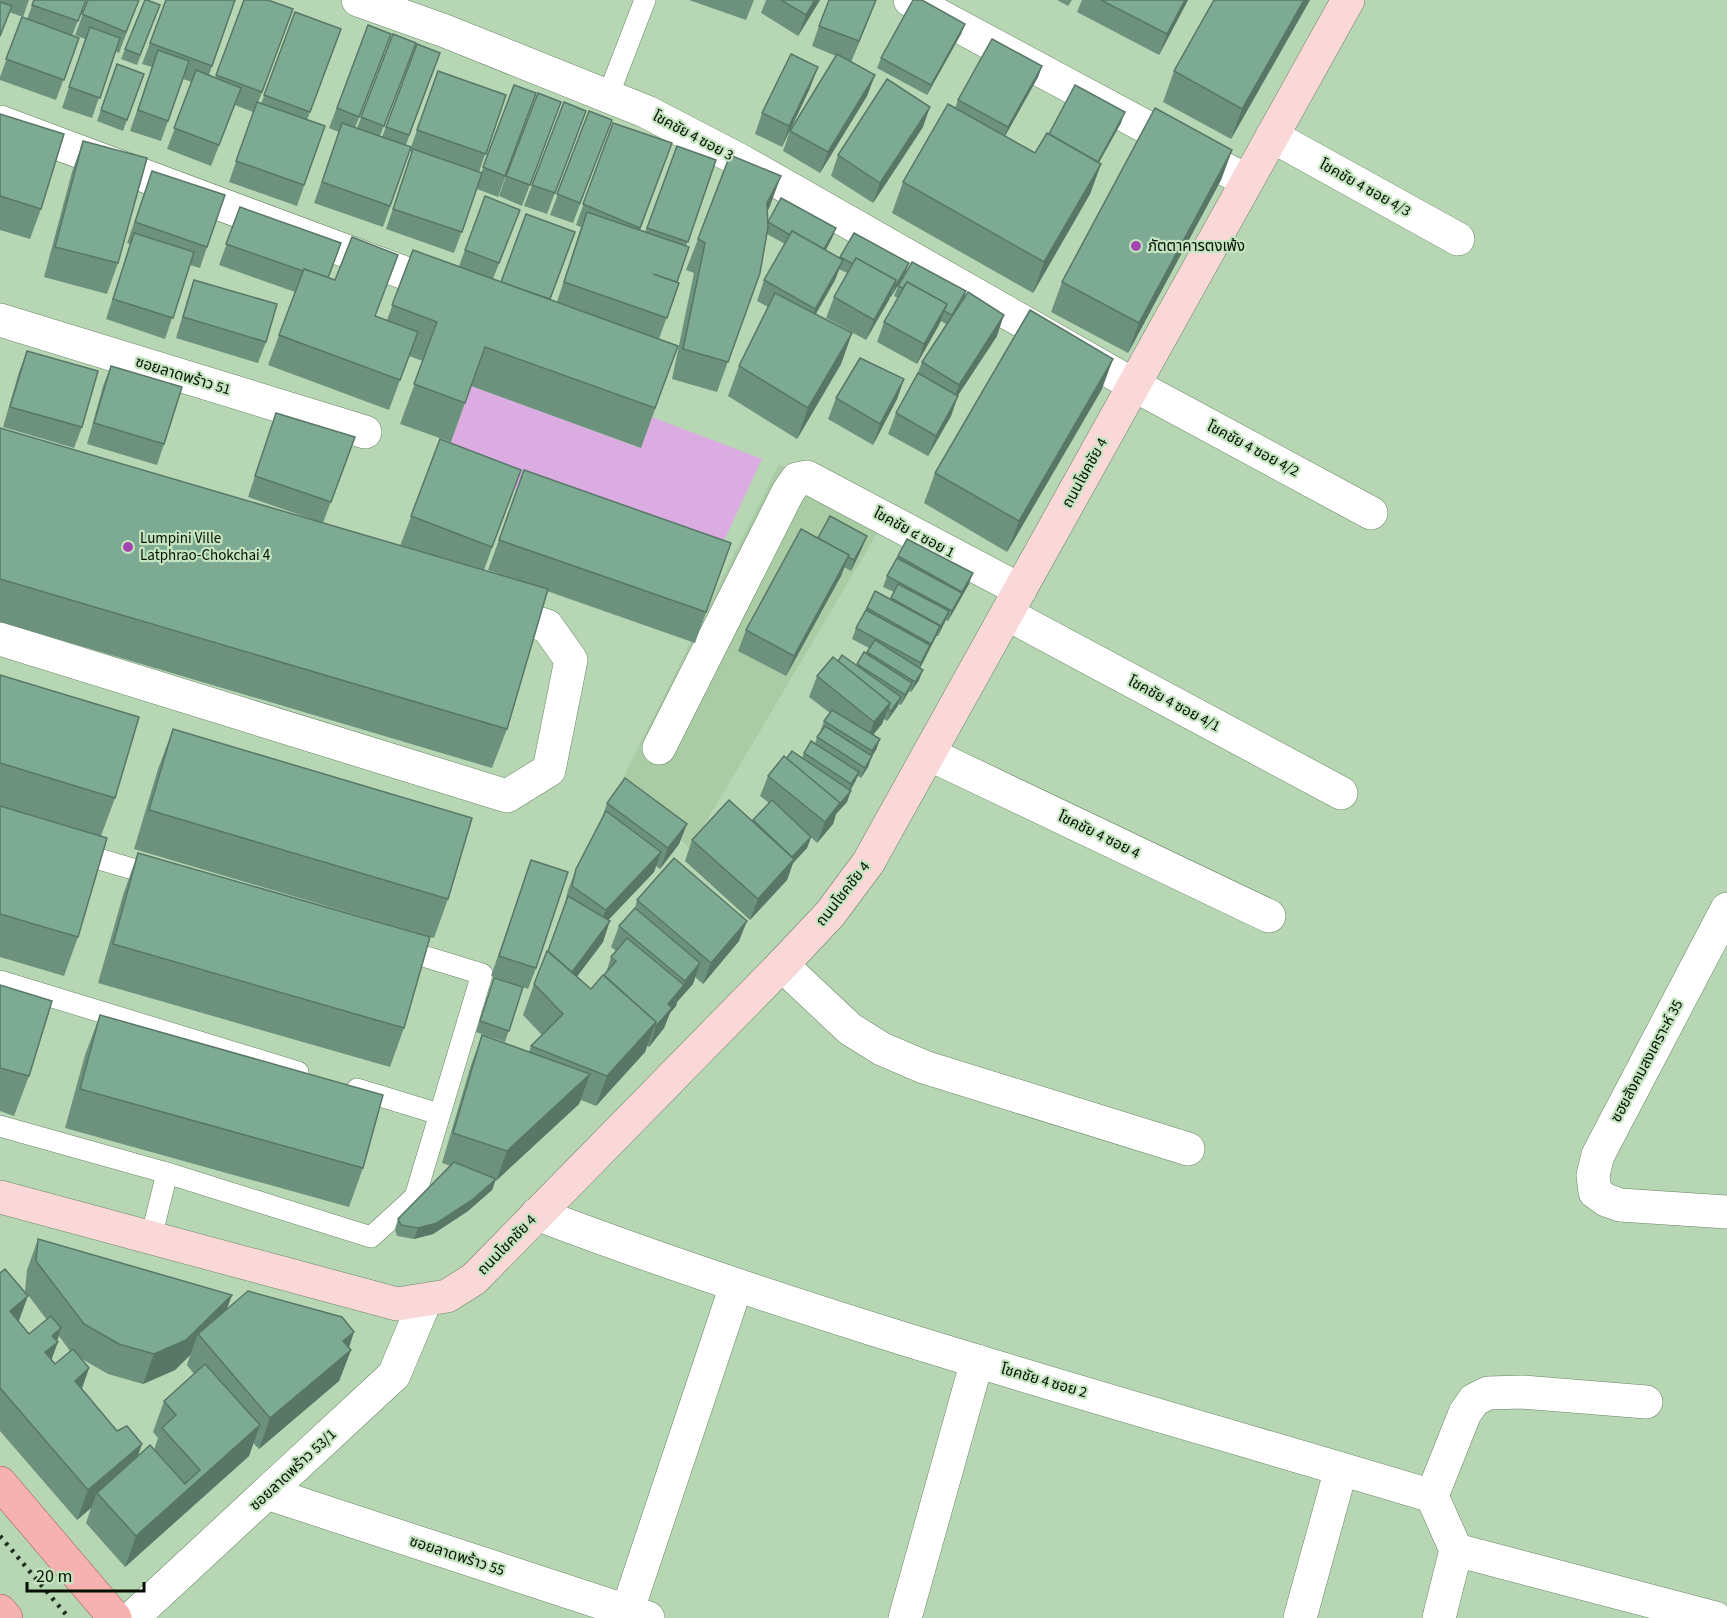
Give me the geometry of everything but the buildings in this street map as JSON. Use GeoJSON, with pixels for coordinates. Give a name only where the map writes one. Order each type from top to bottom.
{"type":"FeatureCollection","features":[{"type":"Feature","properties":{"kind":"main road","name":"ถนนโชคชัย 4"},"geometry":{"type":"LineString","coordinates":[[0,1197],[397,1304],[447,1296],[474,1279],[782,965],[830,914],[868,863],[1348,0]]}},
{"type":"Feature","properties":{"kind":"main road"},"geometry":{"type":"LineString","coordinates":[[0,1483],[115,1618]]}},
{"type":"Feature","properties":{"kind":"main road"},"geometry":{"type":"LineString","coordinates":[[0,1611],[6,1618]]}},
{"type":"Feature","properties":{"kind":"street"},"geometry":{"type":"LineString","coordinates":[[910,0],[1247,181]]}},
{"type":"Feature","properties":{"kind":"street","name":"โชคชัย 4 ซอย 3"},"geometry":{"type":"LineString","coordinates":[[378,3],[646,112],[743,162],[1134,385]]}},
{"type":"Feature","properties":{"kind":"street"},"geometry":{"type":"LineString","coordinates":[[0,122],[454,291]]}},
{"type":"Feature","properties":{"kind":"street","name":"โชคชัย 4 ซอย 4/3"},"geometry":{"type":"LineString","coordinates":[[1272,136],[1458,239]]}},
{"type":"Feature","properties":{"kind":"street","name":"ซอยลาดพร้าว 51"},"geometry":{"type":"LineString","coordinates":[[0,320],[365,432]]}},
{"type":"Feature","properties":{"kind":"street","name":"โชคชัย 4 ซอย 4/2"},"geometry":{"type":"LineString","coordinates":[[1134,385],[1371,513]]}},
{"type":"Feature","properties":{"kind":"street","name":"โชคชัย ๔ ซอย 1"},"geometry":{"type":"LineString","coordinates":[[659,748],[788,492],[797,479],[807,477],[1014,602]]}},
{"type":"Feature","properties":{"kind":"street"},"geometry":{"type":"LineString","coordinates":[[0,639],[507,796],[549,770],[571,660],[548,626],[468,600]]}},
{"type":"Feature","properties":{"kind":"street","name":"โชคชัย 4 ซอย 4/1"},"geometry":{"type":"LineString","coordinates":[[1014,602],[1341,793]]}},
{"type":"Feature","properties":{"kind":"street","name":"โชคชัย 4 ซอย 4"},"geometry":{"type":"LineString","coordinates":[[929,754],[1269,916]]}},
{"type":"Feature","properties":{"kind":"street","name":"ซฮยสังคมสงเคราะห์ 35"},"geometry":{"type":"LineString","coordinates":[[1727,909],[1598,1155],[1593,1175],[1595,1192],[1606,1200],[1620,1205],[1727,1212]]}},
{"type":"Feature","properties":{"kind":"street"},"geometry":{"type":"LineString","coordinates":[[782,965],[850,1029],[882,1049],[924,1067],[1188,1149]]}},
{"type":"Feature","properties":{"kind":"street","name":"โชคชัย 4 ซอย 2"},"geometry":{"type":"LineString","coordinates":[[537,1214],[625,1248],[736,1286],[977,1361],[1432,1496]]}},
{"type":"Feature","properties":{"kind":"street"},"geometry":{"type":"LineString","coordinates":[[637,1615],[736,1286]]}},
{"type":"Feature","properties":{"kind":"street","name":"ซอยลาดพร้าว 53/1"},"geometry":{"type":"LineString","coordinates":[[132,1618],[394,1375],[424,1301]]}},
{"type":"Feature","properties":{"kind":"street"},"geometry":{"type":"LineString","coordinates":[[905,1618],[977,1361]]}},
{"type":"Feature","properties":{"kind":"street"},"geometry":{"type":"LineString","coordinates":[[1439,1618],[1456,1550],[1432,1496],[1465,1413],[1474,1400],[1488,1393],[1522,1392],[1646,1402]]}},
{"type":"Feature","properties":{"kind":"street"},"geometry":{"type":"LineString","coordinates":[[1300,1618],[1341,1469]]}},
{"type":"Feature","properties":{"kind":"street","name":"ซอยลาดพร้าว 55"},"geometry":{"type":"LineString","coordinates":[[267,1494],[637,1615]]}},
{"type":"Feature","properties":{"kind":"street"},"geometry":{"type":"LineString","coordinates":[[1456,1550],[1714,1618]]}},
{"type":"Feature","properties":{"kind":"lane"},"geometry":{"type":"LineString","coordinates":[[608,96],[645,0]]}},
{"type":"Feature","properties":{"kind":"lane"},"geometry":{"type":"LineString","coordinates":[[57,846],[184,884]]}},
{"type":"Feature","properties":{"kind":"lane"},"geometry":{"type":"LineString","coordinates":[[0,1126],[167,1173],[371,1237],[415,1197],[482,974],[379,943]]}},
{"type":"Feature","properties":{"kind":"lane"},"geometry":{"type":"LineString","coordinates":[[0,981],[315,1077]]}},
{"type":"Feature","properties":{"kind":"lane"},"geometry":{"type":"LineString","coordinates":[[337,1083],[439,1114]]}},
{"type":"Feature","properties":{"kind":"lane"},"geometry":{"type":"LineString","coordinates":[[152,1238],[167,1173]]}},
{"type":"Feature","properties":{"kind":"shaded area"},"geometry":{"type":"Polygon","coordinates":[[[471,386],[640,448],[652,417],[762,459],[714,562],[432,459],[439,443],[451,442],[471,386]]]}},
{"type":"Feature","properties":{"kind":"shaded area"},"geometry":{"type":"Polygon","coordinates":[[[779,464],[885,520],[690,849],[622,780],[779,464]]]}},
{"type":"Feature","properties":{"kind":"railway"},"geometry":{"type":"LineString","coordinates":[[0,1536],[69,1618]]}},
{"type":"Feature","properties":{"kind":"place","name":"ภัตตาคารตงเพ้ง"},"geometry":{"type":"Point","coordinates":[1136,246]}},
{"type":"Feature","properties":{"kind":"place","name":"Lumpini Ville Latphrao-Chokchai 4"},"geometry":{"type":"Point","coordinates":[128,547]}}]}
